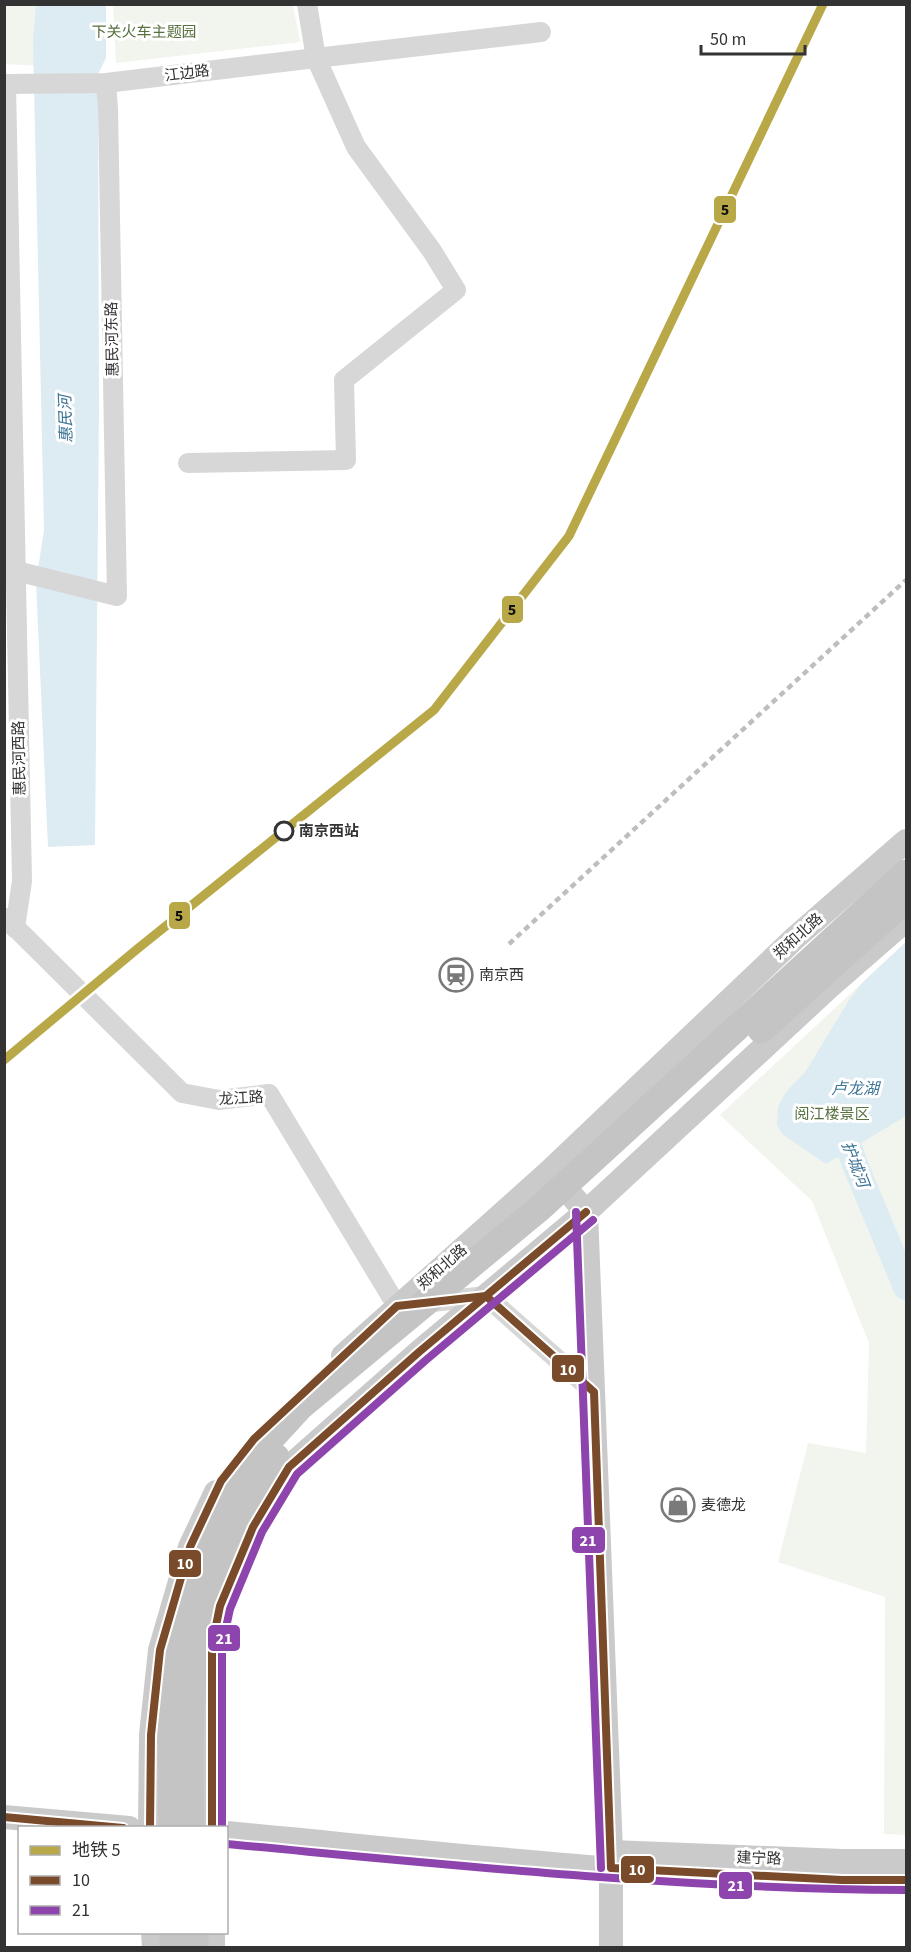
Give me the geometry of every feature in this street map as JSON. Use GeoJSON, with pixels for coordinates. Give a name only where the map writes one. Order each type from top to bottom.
{"type":"FeatureCollection","features":[{"type":"Feature","properties":{"kind":"highway"},"geometry":{"type":"LineString","coordinates":[[172,1826],[171,1731],[181,1626],[194,1575],[231,1487],[268,1442],[302,1406],[541,1207],[906,873]]}},
{"type":"Feature","properties":{"kind":"highway"},"geometry":{"type":"LineString","coordinates":[[191,1826],[192,1677],[199,1628],[229,1532],[251,1493],[279,1452],[364,1368],[543,1222],[689,1095],[906,899]]}},
{"type":"Feature","properties":{"kind":"main road","name":"郑和北路"},"geometry":{"type":"LineString","coordinates":[[150,1826],[151,1735],[160,1650],[190,1546],[221,1481],[254,1439],[397,1305],[550,1171],[796,937],[906,841]]}},
{"type":"Feature","properties":{"kind":"main road"},"geometry":{"type":"LineString","coordinates":[[212,1826],[212,1645],[220,1606],[253,1527],[288,1467],[419,1352],[586,1212],[829,987],[906,920]]}},
{"type":"Feature","properties":{"kind":"main road"},"geometry":{"type":"LineString","coordinates":[[550,1171],[586,1212],[611,1860],[611,1947]]}},
{"type":"Feature","properties":{"kind":"main road"},"geometry":{"type":"LineString","coordinates":[[4,1817],[116,1826]]}},
{"type":"Feature","properties":{"kind":"main road","name":"建宁路"},"geometry":{"type":"LineString","coordinates":[[228,1833],[611,1860],[842,1880],[906,1880]]}},
{"type":"Feature","properties":{"kind":"main road","name":"建宁路"},"geometry":{"type":"LineString","coordinates":[[611,1860],[906,1861]]}},
{"type":"Feature","properties":{"kind":"street"},"geometry":{"type":"LineString","coordinates":[[188,463],[346,460],[344,380],[456,290],[432,251],[356,147],[316,58],[307,4]]}},
{"type":"Feature","properties":{"kind":"street","name":"江边路"},"geometry":{"type":"LineString","coordinates":[[12,84],[106,83],[542,32]]}},
{"type":"Feature","properties":{"kind":"street","name":"惠民河东路"},"geometry":{"type":"LineString","coordinates":[[14,570],[112,595],[106,83]]}},
{"type":"Feature","properties":{"kind":"street","name":"惠民河西路"},"geometry":{"type":"LineString","coordinates":[[10,922],[22,880],[14,570],[12,84]]}},
{"type":"Feature","properties":{"kind":"street","name":"龙江路"},"geometry":{"type":"LineString","coordinates":[[10,922],[182,1093],[219,1100],[268,1094],[397,1305]]}},
{"type":"Feature","properties":{"kind":"street"},"geometry":{"type":"LineString","coordinates":[[397,1305],[486,1296],[594,1392]]}},
{"type":"Feature","properties":{"kind":"green space"},"geometry":{"type":"Polygon","coordinates":[[[5,5],[40,5],[42,66],[5,64],[5,5]]]}},
{"type":"Feature","properties":{"kind":"green space","name":"下关火车主题园"},"geometry":{"type":"Polygon","coordinates":[[[113,5],[293,5],[300,42],[116,63],[113,5]]]}},
{"type":"Feature","properties":{"kind":"green space","name":"阅江楼景区"},"geometry":{"type":"Polygon","coordinates":[[[906,942],[906,1835],[884,1834],[885,1597],[778,1562],[808,1443],[866,1453],[869,1343],[812,1201],[720,1115],[906,942]]]}},
{"type":"Feature","properties":{"kind":"water","name":"惠民河"},"geometry":{"type":"Polygon","coordinates":[[[36,5],[106,5],[106,58],[98,74],[99,408],[95,845],[48,847],[36,582],[44,530],[33,40],[36,5]]]}},
{"type":"Feature","properties":{"kind":"water","name":"卢龙湖"},"geometry":{"type":"Polygon","coordinates":[[[906,942],[906,1116],[826,1164],[782,1134],[777,1125],[778,1107],[786,1092],[806,1071],[849,1000],[864,981],[906,942]]]}},
{"type":"Feature","properties":{"kind":"waterway","name":"护城河"},"geometry":{"type":"LineString","coordinates":[[840,1118],[854,1162],[906,1287]]}},
{"type":"Feature","properties":{"kind":"railway"},"geometry":{"type":"LineString","coordinates":[[509,944],[906,580]]}},
{"type":"Feature","properties":{"kind":"metro line","name":"5"},"geometry":{"type":"LineString","coordinates":[[4,1060],[136,950],[434,710],[569,536],[823,4]]}},
{"type":"Feature","properties":{"kind":"transit line","name":"21"},"geometry":{"type":"LineString","coordinates":[[576,1212],[601,1868]]}},
{"type":"Feature","properties":{"kind":"transit line","name":"10"},"geometry":{"type":"LineString","coordinates":[[212,1826],[212,1645],[220,1606],[253,1527],[289,1467],[419,1352],[586,1212]]}},
{"type":"Feature","properties":{"kind":"transit line","name":"21"},"geometry":{"type":"LineString","coordinates":[[222,1826],[222,1646],[230,1609],[262,1532],[297,1474],[426,1360],[593,1220]]}},
{"type":"Feature","properties":{"kind":"transit line","name":"10"},"geometry":{"type":"LineString","coordinates":[[150,1826],[151,1735],[160,1650],[190,1547],[221,1481],[254,1439],[397,1306],[486,1296],[594,1392],[611,1868],[842,1880],[906,1880]]}},
{"type":"Feature","properties":{"kind":"transit line","name":"10"},"geometry":{"type":"LineString","coordinates":[[4,1817],[101,1826]]}},
{"type":"Feature","properties":{"kind":"transit line","name":"21"},"geometry":{"type":"LineString","coordinates":[[228,1844],[651,1881],[821,1889],[906,1890]]}},
{"type":"Feature","properties":{"kind":"place","name":"南京西站"},"geometry":{"type":"Point","coordinates":[284,831]}},
{"type":"Feature","properties":{"kind":"place","name":"南京西"},"geometry":{"type":"Point","coordinates":[456,975]}},
{"type":"Feature","properties":{"kind":"place","name":"麦德龙"},"geometry":{"type":"Point","coordinates":[678,1505]}}]}
